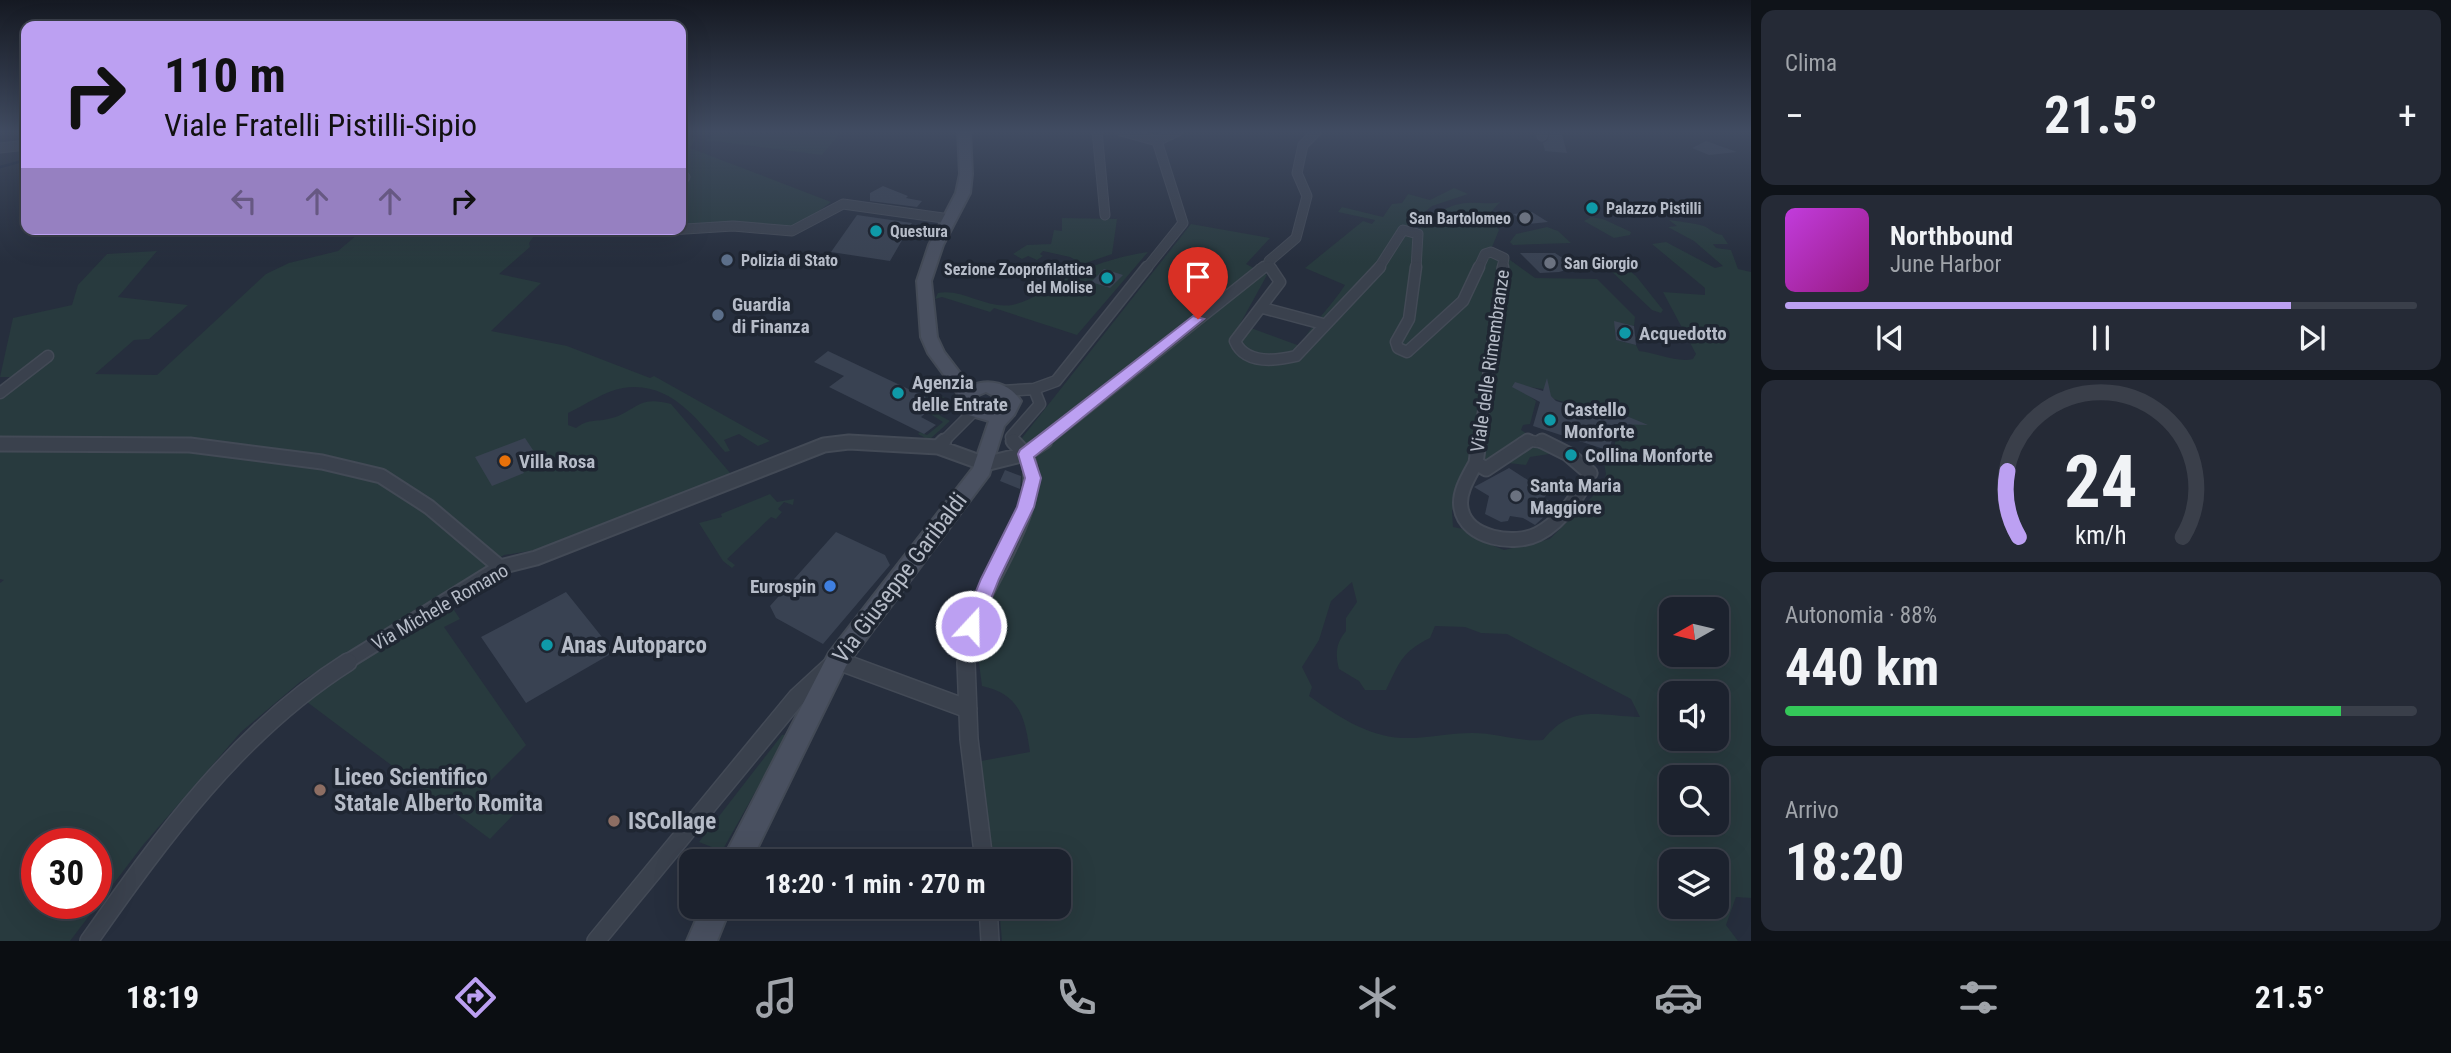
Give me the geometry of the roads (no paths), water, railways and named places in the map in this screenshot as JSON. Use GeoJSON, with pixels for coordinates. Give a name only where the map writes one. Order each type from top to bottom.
{"type":"FeatureCollection","features":[{"type":"Feature","properties":{"kind":"main road"},"geometry":{"type":"LineString","coordinates":[[926,316],[955,362],[974,378],[1009,396],[1007,410],[991,416],[975,413],[965,405],[967,394],[936,353],[926,327],[924,281],[936,245],[960,204],[967,175]]}},
{"type":"Feature","properties":{"kind":"main road"},"geometry":{"type":"LineString","coordinates":[[967,394],[977,388],[997,389]]}},
{"type":"Feature","properties":{"kind":"main road","name":"Via Giuseppe Garibaldi"},"geometry":{"type":"LineString","coordinates":[[742,849],[837,660],[987,456],[995,425],[1007,410]]}},
{"type":"Feature","properties":{"kind":"main road"},"geometry":{"type":"LineString","coordinates":[[975,413],[987,456]]}},
{"type":"Feature","properties":{"kind":"main road"},"geometry":{"type":"LineString","coordinates":[[702,941],[711,919]]}},
{"type":"Feature","properties":{"kind":"street"},"geometry":{"type":"LineString","coordinates":[[1101,175],[1105,215]]}},
{"type":"Feature","properties":{"kind":"street"},"geometry":{"type":"LineString","coordinates":[[1007,410],[1022,398],[1037,394],[1056,381],[1183,223],[1168,175]]}},
{"type":"Feature","properties":{"kind":"street"},"geometry":{"type":"LineString","coordinates":[[1268,266],[1269,261],[1296,238],[1307,196],[1298,175]]}},
{"type":"Feature","properties":{"kind":"street"},"geometry":{"type":"LineString","coordinates":[[686,229],[735,226],[793,232],[808,225],[832,206],[843,204],[950,219]]}},
{"type":"Feature","properties":{"kind":"street","name":"Viale delle Rimembranze"},"geometry":{"type":"LineString","coordinates":[[1323,324],[1384,263],[1403,230],[1412,229],[1418,234],[1407,331],[1396,342],[1398,348],[1407,352],[1462,301],[1485,254],[1492,252],[1504,258],[1476,463],[1464,487],[1461,509],[1466,520],[1500,540],[1512,541],[1536,535],[1584,485],[1590,473],[1573,456],[1549,444],[1531,442],[1522,442],[1495,466],[1486,469],[1476,463]]}},
{"type":"Feature","properties":{"kind":"street"},"geometry":{"type":"LineString","coordinates":[[1263,308],[1323,324],[1296,356],[1266,359],[1242,355],[1235,341],[1263,308],[1280,282],[1276,272],[1268,266]]}},
{"type":"Feature","properties":{"kind":"street"},"geometry":{"type":"LineString","coordinates":[[987,456],[1031,453],[1260,269],[1268,266]]}},
{"type":"Feature","properties":{"kind":"street"},"geometry":{"type":"LineString","coordinates":[[0,393],[48,356]]}},
{"type":"Feature","properties":{"kind":"street"},"geometry":{"type":"LineString","coordinates":[[997,389],[1037,394]]}},
{"type":"Feature","properties":{"kind":"street"},"geometry":{"type":"LineString","coordinates":[[983,849],[968,709],[967,662],[971,626],[990,579],[1026,507],[1033,478],[1025,454],[1015,447],[1011,437],[1040,404],[1037,394]]}},
{"type":"Feature","properties":{"kind":"street"},"geometry":{"type":"LineString","coordinates":[[938,447],[975,413]]}},
{"type":"Feature","properties":{"kind":"street","name":"Via Michele Romano"},"geometry":{"type":"LineString","coordinates":[[89,941],[157,844],[261,726],[324,677],[500,567],[536,558],[824,445],[849,442],[938,447],[987,456]]}},
{"type":"Feature","properties":{"kind":"street"},"geometry":{"type":"LineString","coordinates":[[0,444],[190,445],[322,462],[381,476],[429,507],[500,567]]}},
{"type":"Feature","properties":{"kind":"street"},"geometry":{"type":"LineString","coordinates":[[596,941],[797,697],[837,660],[968,709]]}},
{"type":"Feature","properties":{"kind":"street"},"geometry":{"type":"LineString","coordinates":[[989,919],[990,941]]}},
{"type":"Feature","properties":{"kind":"place","name":"Palazzo Pistilli"},"geometry":{"type":"Point","coordinates":[1592,208]}},
{"type":"Feature","properties":{"kind":"place","name":"San Bartolomeo"},"geometry":{"type":"Point","coordinates":[1525,218]}},
{"type":"Feature","properties":{"kind":"place","name":"Questura"},"geometry":{"type":"Point","coordinates":[876,231]}},
{"type":"Feature","properties":{"kind":"place","name":"Polizia di Stato"},"geometry":{"type":"Point","coordinates":[727,260]}},
{"type":"Feature","properties":{"kind":"place","name":"San Giorgio"},"geometry":{"type":"Point","coordinates":[1550,263]}},
{"type":"Feature","properties":{"kind":"place","name":"Sezione Zooprofilattica del Molise"},"geometry":{"type":"Point","coordinates":[1107,278]}},
{"type":"Feature","properties":{"kind":"place","name":"Guardia di Finanza"},"geometry":{"type":"Point","coordinates":[718,315]}},
{"type":"Feature","properties":{"kind":"place","name":"Acquedotto"},"geometry":{"type":"Point","coordinates":[1625,333]}},
{"type":"Feature","properties":{"kind":"place","name":"Agenzia delle Entrate"},"geometry":{"type":"Point","coordinates":[898,393]}},
{"type":"Feature","properties":{"kind":"place","name":"Castello Monforte"},"geometry":{"type":"Point","coordinates":[1550,420]}},
{"type":"Feature","properties":{"kind":"place","name":"Collina Monforte"},"geometry":{"type":"Point","coordinates":[1571,455]}},
{"type":"Feature","properties":{"kind":"place","name":"Villa Rosa"},"geometry":{"type":"Point","coordinates":[505,461]}},
{"type":"Feature","properties":{"kind":"place","name":"Santa Maria Maggiore"},"geometry":{"type":"Point","coordinates":[1516,496]}},
{"type":"Feature","properties":{"kind":"place","name":"Eurospin"},"geometry":{"type":"Point","coordinates":[830,586]}},
{"type":"Feature","properties":{"kind":"place","name":"Anas Autoparco"},"geometry":{"type":"Point","coordinates":[547,645]}},
{"type":"Feature","properties":{"kind":"place","name":"Liceo Scientifico Statale Alberto Romita"},"geometry":{"type":"Point","coordinates":[320,790]}},
{"type":"Feature","properties":{"kind":"place","name":"ISCollage"},"geometry":{"type":"Point","coordinates":[614,821]}}]}
